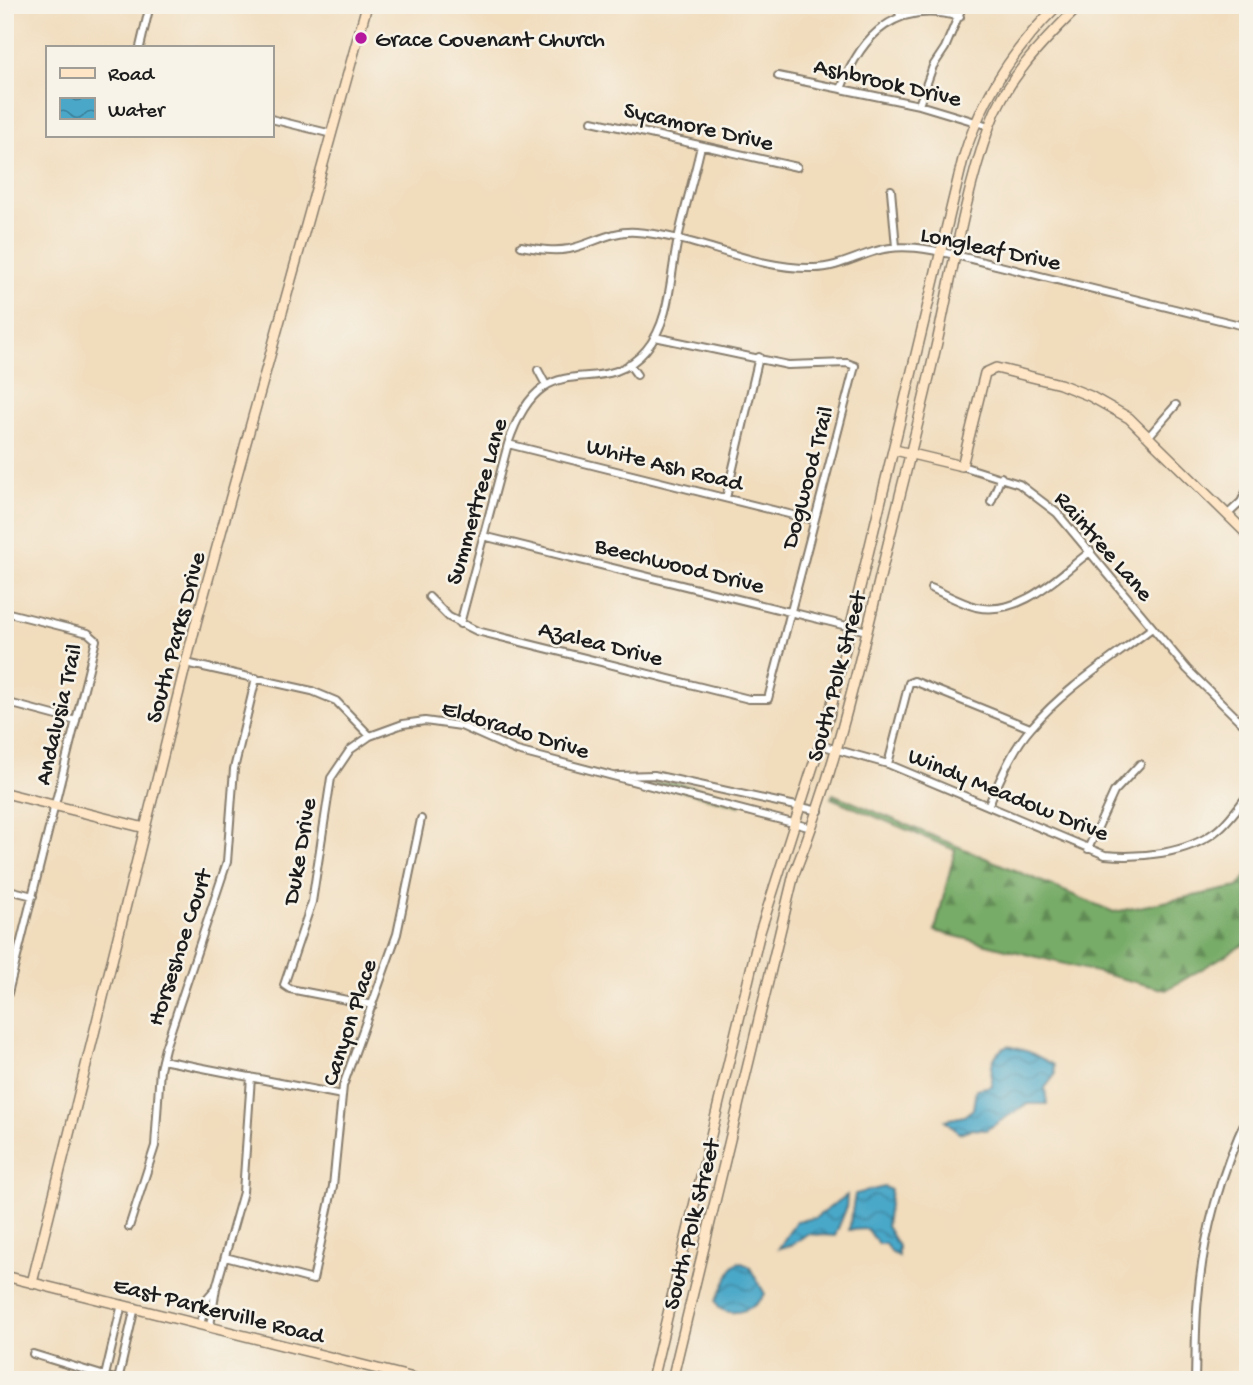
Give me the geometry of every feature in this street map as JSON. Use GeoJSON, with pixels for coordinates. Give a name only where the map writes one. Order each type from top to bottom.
{"type":"FeatureCollection","features":[{"type":"Feature","properties":{"kind":"main road","name":"South Parks Drive"},"geometry":{"type":"LineString","coordinates":[[33,1283],[186,663],[366,5]]}},
{"type":"Feature","properties":{"kind":"main road","name":"South Polk Street"},"geometry":{"type":"LineString","coordinates":[[652,1380],[760,932],[820,745],[975,121],[1009,61],[1058,5]]}},
{"type":"Feature","properties":{"kind":"main road","name":"South Polk Street"},"geometry":{"type":"LineString","coordinates":[[672,1380],[794,874],[819,811],[836,750],[910,454],[955,255],[989,126],[1019,71],[1040,44],[1080,5]]}},
{"type":"Feature","properties":{"kind":"main road"},"geometry":{"type":"LineString","coordinates":[[962,466],[985,373],[996,368],[1060,384],[1090,396],[1129,418],[1248,535]]}},
{"type":"Feature","properties":{"kind":"main road","name":"Raintree Lane"},"geometry":{"type":"LineString","coordinates":[[895,450],[962,466]]}},
{"type":"Feature","properties":{"kind":"main road"},"geometry":{"type":"LineString","coordinates":[[5,793],[145,828]]}},
{"type":"Feature","properties":{"kind":"main road","name":"East Parkerville Road"},"geometry":{"type":"LineString","coordinates":[[5,1276],[422,1380]]}},
{"type":"Feature","properties":{"kind":"street"},"geometry":{"type":"LineString","coordinates":[[140,46],[150,5]]}},
{"type":"Feature","properties":{"kind":"street"},"geometry":{"type":"LineString","coordinates":[[897,5],[900,16]]}},
{"type":"Feature","properties":{"kind":"street"},"geometry":{"type":"LineString","coordinates":[[919,105],[933,66],[960,17],[963,5]]}},
{"type":"Feature","properties":{"kind":"street"},"geometry":{"type":"LineString","coordinates":[[841,89],[852,60],[867,38],[886,21],[927,10],[960,17]]}},
{"type":"Feature","properties":{"kind":"street","name":"Ashbrook Drive"},"geometry":{"type":"LineString","coordinates":[[778,75],[919,105],[989,126]]}},
{"type":"Feature","properties":{"kind":"street"},"geometry":{"type":"LineString","coordinates":[[273,119],[332,134]]}},
{"type":"Feature","properties":{"kind":"street","name":"Sycamore Drive"},"geometry":{"type":"LineString","coordinates":[[592,121],[797,167]]}},
{"type":"Feature","properties":{"kind":"street"},"geometry":{"type":"LineString","coordinates":[[637,375],[629,365],[654,337],[669,290],[678,239],[701,146]]}},
{"type":"Feature","properties":{"kind":"street"},"geometry":{"type":"LineString","coordinates":[[891,190],[896,247]]}},
{"type":"Feature","properties":{"kind":"street","name":"Longleaf Drive"},"geometry":{"type":"LineString","coordinates":[[522,246],[549,251],[627,232],[678,239],[788,267],[834,266],[896,247],[942,252],[1248,327]]}},
{"type":"Feature","properties":{"kind":"street"},"geometry":{"type":"LineString","coordinates":[[654,337],[759,357],[726,498]]}},
{"type":"Feature","properties":{"kind":"street","name":"Dogwood Trail"},"geometry":{"type":"LineString","coordinates":[[759,357],[788,365],[847,363],[855,366],[770,692]]}},
{"type":"Feature","properties":{"kind":"street","name":"Summertree Lane"},"geometry":{"type":"LineString","coordinates":[[460,624],[508,444],[517,418],[533,393],[546,385],[576,375],[620,369],[629,365]]}},
{"type":"Feature","properties":{"kind":"street"},"geometry":{"type":"LineString","coordinates":[[538,370],[546,385]]}},
{"type":"Feature","properties":{"kind":"street"},"geometry":{"type":"LineString","coordinates":[[1149,436],[1177,405]]}},
{"type":"Feature","properties":{"kind":"street","name":"White Ash Road"},"geometry":{"type":"LineString","coordinates":[[508,444],[813,520]]}},
{"type":"Feature","properties":{"kind":"street","name":"Raintree Lane"},"geometry":{"type":"LineString","coordinates":[[962,466],[1000,477],[1032,492],[1057,513],[1187,669],[1248,729]]}},
{"type":"Feature","properties":{"kind":"street"},"geometry":{"type":"LineString","coordinates":[[991,502],[1000,477]]}},
{"type":"Feature","properties":{"kind":"street"},"geometry":{"type":"LineString","coordinates":[[1227,515],[1241,502],[1248,488]]}},
{"type":"Feature","properties":{"kind":"street","name":"Beechwood Drive"},"geometry":{"type":"LineString","coordinates":[[483,536],[867,631]]}},
{"type":"Feature","properties":{"kind":"street"},"geometry":{"type":"LineString","coordinates":[[930,587],[974,606],[1005,609],[1031,597],[1091,551]]}},
{"type":"Feature","properties":{"kind":"street","name":"Azalea Drive"},"geometry":{"type":"LineString","coordinates":[[429,597],[460,624],[518,641],[749,699],[768,699],[770,692]]}},
{"type":"Feature","properties":{"kind":"street","name":"Andalusia Trail"},"geometry":{"type":"LineString","coordinates":[[5,612],[93,636],[96,644],[5,1005]]}},
{"type":"Feature","properties":{"kind":"street"},"geometry":{"type":"LineString","coordinates":[[988,806],[1006,767],[1030,728],[1053,705],[1152,628]]}},
{"type":"Feature","properties":{"kind":"street"},"geometry":{"type":"LineString","coordinates":[[186,663],[312,691],[336,701],[370,736]]}},
{"type":"Feature","properties":{"kind":"street","name":"Horseshoe Court"},"geometry":{"type":"LineString","coordinates":[[129,1227],[155,1146],[162,1060],[227,862],[234,769],[256,678]]}},
{"type":"Feature","properties":{"kind":"street"},"geometry":{"type":"LineString","coordinates":[[888,764],[909,683],[914,681],[1030,728]]}},
{"type":"Feature","properties":{"kind":"street"},"geometry":{"type":"LineString","coordinates":[[5,702],[76,721]]}},
{"type":"Feature","properties":{"kind":"street","name":"Eldorado Drive"},"geometry":{"type":"LineString","coordinates":[[370,736],[403,724],[446,722],[517,751],[812,828]]}},
{"type":"Feature","properties":{"kind":"street","name":"Duke Drive"},"geometry":{"type":"LineString","coordinates":[[370,736],[350,750],[331,778],[312,902],[284,985],[373,1005]]}},
{"type":"Feature","properties":{"kind":"street","name":"Windy Meadow Drive"},"geometry":{"type":"LineString","coordinates":[[820,745],[888,764],[1105,855],[1127,857],[1192,845],[1217,831],[1248,795]]}},
{"type":"Feature","properties":{"kind":"street"},"geometry":{"type":"LineString","coordinates":[[1088,849],[1114,792],[1140,764]]}},
{"type":"Feature","properties":{"kind":"street","name":"Eldorado Drive"},"geometry":{"type":"LineString","coordinates":[[611,776],[654,775],[819,811]]}},
{"type":"Feature","properties":{"kind":"street"},"geometry":{"type":"LineString","coordinates":[[746,811],[750,795]]}},
{"type":"Feature","properties":{"kind":"street","name":"Canyon Place"},"geometry":{"type":"LineString","coordinates":[[225,1257],[313,1280],[333,1186],[342,1095],[397,934],[421,819]]}},
{"type":"Feature","properties":{"kind":"street"},"geometry":{"type":"LineString","coordinates":[[5,889],[33,896]]}},
{"type":"Feature","properties":{"kind":"street"},"geometry":{"type":"LineString","coordinates":[[162,1060],[342,1095]]}},
{"type":"Feature","properties":{"kind":"street"},"geometry":{"type":"LineString","coordinates":[[205,1325],[208,1297],[216,1288],[243,1192],[251,1077]]}},
{"type":"Feature","properties":{"kind":"street"},"geometry":{"type":"LineString","coordinates":[[1195,1380],[1198,1295],[1207,1239],[1225,1173],[1248,1115]]}},
{"type":"Feature","properties":{"kind":"street"},"geometry":{"type":"LineString","coordinates":[[105,1378],[122,1304]]}},
{"type":"Feature","properties":{"kind":"street"},"geometry":{"type":"LineString","coordinates":[[33,1354],[118,1380],[135,1307]]}},
{"type":"Feature","properties":{"kind":"green space"},"geometry":{"type":"Polygon","coordinates":[[[650,783],[677,783],[741,798],[740,806],[650,783]]]}},
{"type":"Feature","properties":{"kind":"green space"},"geometry":{"type":"Polygon","coordinates":[[[833,794],[1114,912],[1238,887],[1248,874],[1248,942],[1166,990],[935,931],[955,850],[831,798],[833,794]]]}},
{"type":"Feature","properties":{"kind":"water"},"geometry":{"type":"Polygon","coordinates":[[[1008,1046],[1029,1052],[1054,1065],[1055,1075],[1045,1088],[1047,1104],[1027,1104],[986,1130],[971,1129],[959,1133],[945,1120],[964,1116],[973,1109],[976,1089],[992,1086],[994,1058],[1008,1046]]]}},
{"type":"Feature","properties":{"kind":"water"},"geometry":{"type":"Polygon","coordinates":[[[884,1187],[891,1190],[886,1226],[898,1246],[898,1256],[891,1253],[885,1244],[878,1244],[867,1229],[849,1230],[855,1194],[884,1187]]]}},
{"type":"Feature","properties":{"kind":"water"},"geometry":{"type":"Polygon","coordinates":[[[847,1195],[846,1209],[835,1236],[807,1234],[792,1245],[779,1248],[796,1221],[815,1218],[847,1195]]]}},
{"type":"Feature","properties":{"kind":"water"},"geometry":{"type":"Polygon","coordinates":[[[739,1262],[749,1266],[765,1294],[750,1308],[738,1312],[725,1311],[719,1308],[716,1301],[734,1265],[739,1262]]]}},
{"type":"Feature","properties":{"kind":"place","name":"Grace Covenant Church"},"geometry":{"type":"Point","coordinates":[361,38]}}]}
